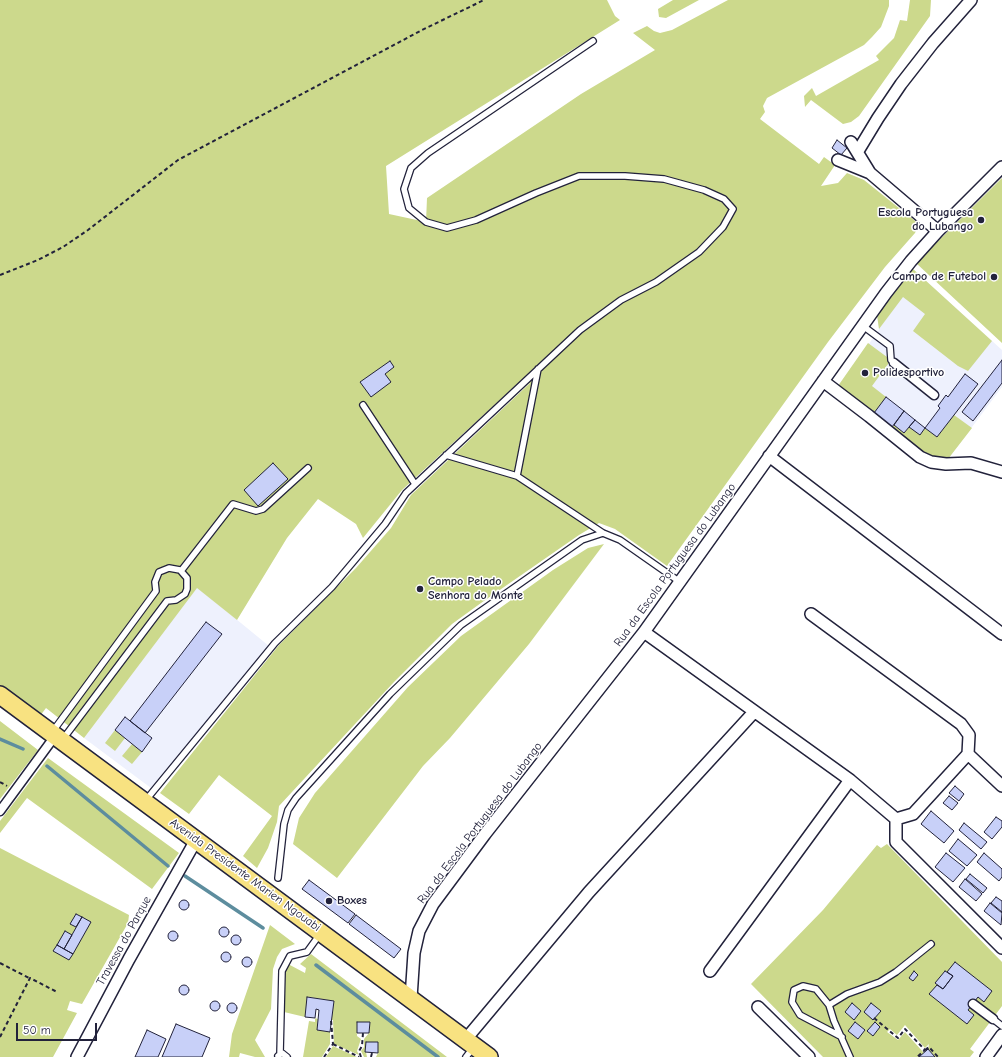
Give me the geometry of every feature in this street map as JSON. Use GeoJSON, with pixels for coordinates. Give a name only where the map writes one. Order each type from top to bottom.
{"type":"FeatureCollection","features":[{"type":"Feature","properties":{"kind":"main road","name":"Avenida Presidente Marien Ngouabi"},"geometry":{"type":"LineString","coordinates":[[0,695],[411,998],[469,1048],[489,1057]]}},
{"type":"Feature","properties":{"kind":"street"},"geometry":{"type":"LineString","coordinates":[[858,152],[878,118],[901,84],[933,43],[971,0]]}},
{"type":"Feature","properties":{"kind":"street"},"geometry":{"type":"LineString","coordinates":[[851,142],[870,173]]}},
{"type":"Feature","properties":{"kind":"street"},"geometry":{"type":"LineString","coordinates":[[838,160],[870,173],[938,231]]}},
{"type":"Feature","properties":{"kind":"street","name":"Rua da Escola Portuguesa do Lubango"},"geometry":{"type":"LineString","coordinates":[[411,998],[414,953],[419,931],[433,904],[644,632],[769,456],[911,261],[938,231],[1002,167]]}},
{"type":"Feature","properties":{"kind":"street"},"geometry":{"type":"LineString","coordinates":[[894,363],[934,395]]}},
{"type":"Feature","properties":{"kind":"street"},"geometry":{"type":"LineString","coordinates":[[823,382],[869,416],[920,457],[931,462],[946,464],[971,463],[1002,472]]}},
{"type":"Feature","properties":{"kind":"street"},"geometry":{"type":"LineString","coordinates":[[769,456],[1002,634]]}},
{"type":"Feature","properties":{"kind":"street"},"geometry":{"type":"LineString","coordinates":[[811,614],[960,724],[970,735],[968,754],[912,814],[896,819]]}},
{"type":"Feature","properties":{"kind":"street"},"geometry":{"type":"LineString","coordinates":[[644,632],[850,780],[896,819],[896,842],[1002,948]]}},
{"type":"Feature","properties":{"kind":"street"},"geometry":{"type":"LineString","coordinates":[[469,1048],[589,892],[754,712]]}},
{"type":"Feature","properties":{"kind":"street"},"geometry":{"type":"LineString","coordinates":[[0,811],[56,737]]}},
{"type":"Feature","properties":{"kind":"street"},"geometry":{"type":"LineString","coordinates":[[968,754],[1002,786]]}},
{"type":"Feature","properties":{"kind":"street"},"geometry":{"type":"LineString","coordinates":[[710,971],[850,780]]}},
{"type":"Feature","properties":{"kind":"street","name":"Travessa do Parque"},"geometry":{"type":"LineString","coordinates":[[77,1057],[125,966],[196,840]]}},
{"type":"Feature","properties":{"kind":"street"},"geometry":{"type":"LineString","coordinates":[[973,1004],[992,1019]]}},
{"type":"Feature","properties":{"kind":"street"},"geometry":{"type":"LineString","coordinates":[[758,1007],[809,1057]]}},
{"type":"Feature","properties":{"kind":"street"},"geometry":{"type":"LineString","coordinates":[[986,1057],[1002,1035]]}},
{"type":"Feature","properties":{"kind":"lane"},"geometry":{"type":"LineString","coordinates":[[145,802],[275,643],[332,587],[385,524],[406,493],[415,484],[580,330],[621,300],[656,282],[699,252],[723,227],[733,209],[724,199],[704,190],[664,179],[625,176],[579,176],[536,193],[476,220],[447,228],[426,222],[409,208],[404,189],[411,168],[428,153],[593,41]]}},
{"type":"Feature","properties":{"kind":"lane"},"geometry":{"type":"LineString","coordinates":[[863,326],[890,346],[891,360],[894,363]]}},
{"type":"Feature","properties":{"kind":"lane"},"geometry":{"type":"LineString","coordinates":[[517,476],[538,369]]}},
{"type":"Feature","properties":{"kind":"lane"},"geometry":{"type":"LineString","coordinates":[[363,404],[415,484]]}},
{"type":"Feature","properties":{"kind":"lane"},"geometry":{"type":"LineString","coordinates":[[446,455],[517,476],[603,534],[620,540],[680,582]]}},
{"type":"Feature","properties":{"kind":"lane"},"geometry":{"type":"LineString","coordinates":[[181,571],[233,504],[256,511],[263,508],[308,468]]}},
{"type":"Feature","properties":{"kind":"lane"},"geometry":{"type":"LineString","coordinates":[[278,878],[284,824],[288,810],[296,798],[390,694],[461,625],[582,540],[603,534]]}},
{"type":"Feature","properties":{"kind":"lane"},"geometry":{"type":"LineString","coordinates":[[169,568],[181,571],[187,578],[188,583],[185,594],[176,600],[167,600],[56,737],[156,591],[155,582],[159,572],[169,568]]}},
{"type":"Feature","properties":{"kind":"lane"},"geometry":{"type":"LineString","coordinates":[[287,1057],[284,1053],[279,1055],[282,971],[290,956],[307,952],[322,932]]}},
{"type":"Feature","properties":{"kind":"lane"},"geometry":{"type":"LineString","coordinates":[[829,1005],[847,994],[880,982],[891,976],[931,944]]}},
{"type":"Feature","properties":{"kind":"lane"},"geometry":{"type":"LineString","coordinates":[[842,1037],[800,1015],[792,1002],[794,990],[803,986],[816,989],[829,1005],[834,1022],[842,1037],[850,1057]]}},
{"type":"Feature","properties":{"kind":"lane"},"geometry":{"type":"LineString","coordinates":[[992,1019],[1002,1026]]}},
{"type":"Feature","properties":{"kind":"path"},"geometry":{"type":"LineString","coordinates":[[0,275],[38,260],[63,247],[88,230],[178,160],[422,30],[484,0]]}},
{"type":"Feature","properties":{"kind":"path"},"geometry":{"type":"LineString","coordinates":[[0,963],[56,992]]}},
{"type":"Feature","properties":{"kind":"path"},"geometry":{"type":"LineString","coordinates":[[0,1037],[30,978]]}},
{"type":"Feature","properties":{"kind":"path"},"geometry":{"type":"LineString","coordinates":[[874,1018],[898,1038],[905,1029],[925,1050]]}},
{"type":"Feature","properties":{"kind":"path"},"geometry":{"type":"LineString","coordinates":[[324,1057],[333,1044],[332,1020]]}},
{"type":"Feature","properties":{"kind":"path"},"geometry":{"type":"LineString","coordinates":[[360,1057],[359,1051],[362,1046],[363,1033]]}},
{"type":"Feature","properties":{"kind":"path"},"geometry":{"type":"LineString","coordinates":[[333,1044],[360,1057]]}},
{"type":"Feature","properties":{"kind":"path"},"geometry":{"type":"LineString","coordinates":[[917,1057],[929,1047],[938,1057]]}},
{"type":"Feature","properties":{"kind":"path"},"geometry":{"type":"LineString","coordinates":[[371,1057],[372,1053]]}},
{"type":"Feature","properties":{"kind":"shaded area"},"geometry":{"type":"Polygon","coordinates":[[[913,269],[1002,350],[1002,387],[948,459],[922,454],[838,386],[879,330],[877,315],[913,269]]]}},
{"type":"Feature","properties":{"kind":"shaded area"},"geometry":{"type":"Polygon","coordinates":[[[197,587],[269,646],[151,788],[84,738],[197,587]]]}},
{"type":"Feature","properties":{"kind":"green space"},"geometry":{"type":"Polygon","coordinates":[[[0,0],[607,0],[615,16],[620,20],[386,166],[389,214],[426,222],[427,198],[581,94],[655,50],[633,33],[647,26],[660,33],[672,30],[728,0],[889,0],[889,6],[881,27],[864,45],[767,98],[763,106],[765,112],[760,119],[819,164],[824,157],[835,165],[821,186],[838,183],[847,173],[864,180],[919,224],[915,233],[885,267],[828,342],[667,566],[615,529],[599,523],[579,535],[452,624],[394,682],[279,806],[277,822],[268,848],[257,868],[243,856],[272,816],[219,775],[189,814],[160,793],[279,645],[356,568],[391,528],[411,495],[530,383],[516,385],[402,490],[363,538],[356,524],[318,499],[287,538],[237,620],[197,588],[84,738],[46,708],[40,716],[0,685],[0,0]]]}},
{"type":"Feature","properties":{"kind":"green space"},"geometry":{"type":"Polygon","coordinates":[[[673,0],[699,0],[666,18],[659,17],[658,9],[673,0]]]}},
{"type":"Feature","properties":{"kind":"green space"},"geometry":{"type":"Polygon","coordinates":[[[910,0],[931,0],[930,16],[859,116],[851,122],[843,124],[811,100],[805,107],[804,96],[812,88],[816,96],[879,60],[876,56],[894,38],[900,20],[907,21],[910,0]]]}},
{"type":"Feature","properties":{"kind":"green space","name":"Escola Portuguesa do Lubango"},"geometry":{"type":"Polygon","coordinates":[[[1002,178],[1002,343],[916,263],[1002,178]]]}},
{"type":"Feature","properties":{"kind":"green space"},"geometry":{"type":"Polygon","coordinates":[[[913,269],[992,341],[968,371],[958,366],[913,331],[925,314],[903,297],[879,329],[877,315],[913,269]]]}},
{"type":"Feature","properties":{"kind":"green space"},"geometry":{"type":"Polygon","coordinates":[[[868,343],[891,360],[872,386],[886,397],[874,413],[892,427],[894,425],[904,433],[909,427],[920,434],[925,428],[937,437],[954,415],[972,428],[948,459],[922,454],[838,386],[868,343]]]}},
{"type":"Feature","properties":{"kind":"green space"},"geometry":{"type":"Polygon","coordinates":[[[604,544],[529,644],[450,738],[423,766],[337,878],[293,844],[299,818],[315,793],[408,687],[461,636],[553,570],[588,548],[604,544]]]}},
{"type":"Feature","properties":{"kind":"green space"},"geometry":{"type":"Polygon","coordinates":[[[0,721],[38,750],[0,799],[0,721]]]}},
{"type":"Feature","properties":{"kind":"green space"},"geometry":{"type":"Polygon","coordinates":[[[115,730],[125,738],[115,751],[105,743],[115,730]]]}},
{"type":"Feature","properties":{"kind":"green space"},"geometry":{"type":"Polygon","coordinates":[[[132,744],[142,752],[132,764],[122,756],[132,744]]]}},
{"type":"Feature","properties":{"kind":"green space"},"geometry":{"type":"Polygon","coordinates":[[[48,758],[179,853],[152,889],[27,798],[0,833],[0,821],[48,758]]]}},
{"type":"Feature","properties":{"kind":"green space"},"geometry":{"type":"Polygon","coordinates":[[[887,844],[1002,962],[1002,1006],[970,1049],[974,1052],[970,1057],[935,1057],[928,1049],[929,1044],[925,1048],[905,1025],[897,1035],[890,1029],[887,1032],[898,1040],[905,1032],[924,1053],[919,1057],[823,1057],[751,984],[823,910],[877,845],[881,848],[887,844]]]}},
{"type":"Feature","properties":{"kind":"green space"},"geometry":{"type":"Polygon","coordinates":[[[0,848],[129,915],[128,923],[82,1004],[70,1001],[67,1010],[77,1013],[53,1057],[0,1057],[0,848]]]}},
{"type":"Feature","properties":{"kind":"green space"},"geometry":{"type":"Polygon","coordinates":[[[270,925],[295,944],[282,949],[277,957],[273,969],[271,1009],[255,1040],[265,1057],[255,1057],[240,1053],[239,1057],[229,1057],[232,1034],[270,925]]]}},
{"type":"Feature","properties":{"kind":"green space"},"geometry":{"type":"Polygon","coordinates":[[[311,954],[447,1057],[376,1057],[378,1053],[366,1052],[367,1057],[364,1057],[361,1051],[364,1047],[364,1039],[369,1033],[370,1022],[357,1022],[357,1036],[361,1039],[357,1051],[359,1055],[334,1044],[333,1020],[331,1020],[334,1001],[308,997],[305,1017],[284,1012],[284,974],[288,964],[305,973],[306,968],[300,964],[311,954]]]}},
{"type":"Feature","properties":{"kind":"green space"},"geometry":{"type":"Polygon","coordinates":[[[315,1018],[318,1019],[317,1030],[330,1032],[330,1044],[322,1057],[303,1057],[309,1021],[315,1022],[315,1018]]]}},
{"type":"Feature","properties":{"kind":"green space"},"geometry":{"type":"Polygon","coordinates":[[[333,1046],[357,1057],[326,1057],[333,1046]]]}},
{"type":"Feature","properties":{"kind":"building"},"geometry":{"type":"Polygon","coordinates":[[[837,140],[847,148],[841,155],[832,148],[837,140]]]}},
{"type":"Feature","properties":{"kind":"building"},"geometry":{"type":"Polygon","coordinates":[[[1002,360],[1002,383],[973,421],[962,412],[1002,360]]]}},
{"type":"Feature","properties":{"kind":"building"},"geometry":{"type":"Polygon","coordinates":[[[390,361],[394,367],[385,374],[391,382],[371,397],[360,382],[390,361]]]}},
{"type":"Feature","properties":{"kind":"building"},"geometry":{"type":"Polygon","coordinates":[[[965,374],[978,384],[937,437],[925,428],[940,408],[938,406],[946,395],[948,397],[965,374]]]}},
{"type":"Feature","properties":{"kind":"building"},"geometry":{"type":"Polygon","coordinates":[[[886,397],[904,411],[892,427],[874,413],[886,397]]]}},
{"type":"Feature","properties":{"kind":"building"},"geometry":{"type":"Polygon","coordinates":[[[904,411],[915,420],[904,433],[894,425],[904,411]]]}},
{"type":"Feature","properties":{"kind":"building"},"geometry":{"type":"Polygon","coordinates":[[[915,420],[925,428],[920,435],[909,427],[915,420]]]}},
{"type":"Feature","properties":{"kind":"building"},"geometry":{"type":"Polygon","coordinates":[[[273,463],[288,479],[258,506],[244,490],[273,463]]]}},
{"type":"Feature","properties":{"kind":"building"},"geometry":{"type":"Polygon","coordinates":[[[206,622],[222,634],[145,733],[130,721],[206,622]]]}},
{"type":"Feature","properties":{"kind":"building"},"geometry":{"type":"Polygon","coordinates":[[[125,717],[152,738],[142,752],[115,730],[125,717]]]}},
{"type":"Feature","properties":{"kind":"building"},"geometry":{"type":"Polygon","coordinates":[[[955,786],[964,794],[959,801],[949,793],[955,786]]]}},
{"type":"Feature","properties":{"kind":"building"},"geometry":{"type":"Polygon","coordinates":[[[949,796],[958,803],[952,810],[943,803],[949,796]]]}},
{"type":"Feature","properties":{"kind":"building"},"geometry":{"type":"Polygon","coordinates":[[[931,811],[954,831],[944,843],[921,824],[931,811]]]}},
{"type":"Feature","properties":{"kind":"building"},"geometry":{"type":"Polygon","coordinates":[[[996,817],[1002,821],[1002,827],[992,839],[984,832],[996,817]]]}},
{"type":"Feature","properties":{"kind":"building"},"geometry":{"type":"Polygon","coordinates":[[[964,823],[987,842],[981,849],[959,830],[964,823]]]}},
{"type":"Feature","properties":{"kind":"building"},"geometry":{"type":"Polygon","coordinates":[[[958,839],[977,855],[967,866],[949,851],[958,839]]]}},
{"type":"Feature","properties":{"kind":"building"},"geometry":{"type":"Polygon","coordinates":[[[946,853],[965,868],[953,882],[935,867],[946,853]]]}},
{"type":"Feature","properties":{"kind":"building"},"geometry":{"type":"Polygon","coordinates":[[[984,853],[1002,869],[1002,877],[999,881],[977,862],[984,853]]]}},
{"type":"Feature","properties":{"kind":"building"},"geometry":{"type":"Polygon","coordinates":[[[970,874],[987,888],[983,893],[966,879],[970,874]]]}},
{"type":"Feature","properties":{"kind":"building"},"geometry":{"type":"Polygon","coordinates":[[[965,879],[982,894],[976,901],[959,887],[965,879]]]}},
{"type":"Feature","properties":{"kind":"building","name":"Boxes"},"geometry":{"type":"Polygon","coordinates":[[[309,880],[355,914],[348,923],[302,889],[309,880]]]}},
{"type":"Feature","properties":{"kind":"building"},"geometry":{"type":"Polygon","coordinates":[[[996,897],[1002,901],[1002,912],[991,903],[996,897]]]}},
{"type":"Feature","properties":{"kind":"building"},"geometry":{"type":"Polygon","coordinates":[[[182,900],[186,900],[188,901],[188,909],[182,910],[179,907],[179,903],[182,900]]]}},
{"type":"Feature","properties":{"kind":"building"},"geometry":{"type":"Polygon","coordinates":[[[990,903],[1002,913],[1001,925],[984,911],[990,903]]]}},
{"type":"Feature","properties":{"kind":"building"},"geometry":{"type":"Polygon","coordinates":[[[76,914],[82,917],[76,927],[70,924],[76,914]]]}},
{"type":"Feature","properties":{"kind":"building","name":"Boxes"},"geometry":{"type":"Polygon","coordinates":[[[356,915],[401,949],[394,958],[349,924],[356,915]]]}},
{"type":"Feature","properties":{"kind":"building"},"geometry":{"type":"Polygon","coordinates":[[[82,917],[91,922],[73,954],[64,949],[82,917]]]}},
{"type":"Feature","properties":{"kind":"building"},"geometry":{"type":"Polygon","coordinates":[[[222,927],[226,927],[228,928],[228,936],[222,937],[219,934],[219,930],[222,927]]]}},
{"type":"Feature","properties":{"kind":"building"},"geometry":{"type":"Polygon","coordinates":[[[65,931],[72,935],[64,949],[57,945],[65,931]]]}},
{"type":"Feature","properties":{"kind":"building"},"geometry":{"type":"Polygon","coordinates":[[[171,931],[175,931],[177,932],[177,940],[171,941],[168,938],[168,934],[171,931]]]}},
{"type":"Feature","properties":{"kind":"building"},"geometry":{"type":"Polygon","coordinates":[[[234,935],[238,935],[240,936],[240,944],[234,945],[231,942],[231,938],[234,935]]]}},
{"type":"Feature","properties":{"kind":"building"},"geometry":{"type":"Polygon","coordinates":[[[57,945],[73,954],[69,960],[53,951],[57,945]]]}},
{"type":"Feature","properties":{"kind":"building"},"geometry":{"type":"Polygon","coordinates":[[[224,952],[228,952],[230,953],[230,961],[224,962],[221,959],[221,955],[224,952]]]}},
{"type":"Feature","properties":{"kind":"building"},"geometry":{"type":"Polygon","coordinates":[[[245,957],[249,957],[251,958],[251,966],[245,967],[242,964],[242,960],[245,957]]]}},
{"type":"Feature","properties":{"kind":"building"},"geometry":{"type":"Polygon","coordinates":[[[955,962],[992,991],[984,1002],[978,997],[968,1010],[974,1015],[967,1024],[929,994],[937,985],[943,989],[953,976],[947,972],[955,962]]]}},
{"type":"Feature","properties":{"kind":"building"},"geometry":{"type":"Polygon","coordinates":[[[914,971],[918,975],[913,981],[909,978],[914,971]]]}},
{"type":"Feature","properties":{"kind":"building"},"geometry":{"type":"Polygon","coordinates":[[[945,971],[953,976],[943,989],[935,983],[945,971]]]}},
{"type":"Feature","properties":{"kind":"building"},"geometry":{"type":"Polygon","coordinates":[[[182,985],[186,985],[188,986],[188,994],[182,995],[179,992],[179,988],[182,985]]]}},
{"type":"Feature","properties":{"kind":"building"},"geometry":{"type":"Polygon","coordinates":[[[307,997],[334,1001],[330,1032],[317,1030],[319,1010],[316,1009],[315,1018],[305,1017],[307,997]]]}},
{"type":"Feature","properties":{"kind":"building"},"geometry":{"type":"Polygon","coordinates":[[[213,1001],[217,1001],[219,1002],[219,1010],[213,1011],[210,1008],[210,1004],[213,1001]]]}},
{"type":"Feature","properties":{"kind":"building"},"geometry":{"type":"Polygon","coordinates":[[[230,1003],[234,1003],[236,1004],[236,1012],[230,1013],[227,1010],[227,1006],[230,1003]]]}},
{"type":"Feature","properties":{"kind":"building"},"geometry":{"type":"Polygon","coordinates":[[[852,1003],[861,1011],[854,1020],[845,1012],[852,1003]]]}},
{"type":"Feature","properties":{"kind":"building"},"geometry":{"type":"Polygon","coordinates":[[[871,1003],[881,1011],[873,1020],[864,1012],[871,1003]]]}},
{"type":"Feature","properties":{"kind":"building"},"geometry":{"type":"Polygon","coordinates":[[[357,1022],[370,1022],[369,1033],[357,1033],[357,1022]]]}},
{"type":"Feature","properties":{"kind":"building"},"geometry":{"type":"Polygon","coordinates":[[[855,1022],[865,1030],[858,1039],[848,1031],[855,1022]]]}},
{"type":"Feature","properties":{"kind":"building"},"geometry":{"type":"Polygon","coordinates":[[[875,1022],[880,1027],[873,1036],[867,1031],[875,1022]]]}},
{"type":"Feature","properties":{"kind":"building"},"geometry":{"type":"Polygon","coordinates":[[[176,1024],[210,1038],[202,1057],[162,1057],[176,1024]]]}},
{"type":"Feature","properties":{"kind":"building"},"geometry":{"type":"Polygon","coordinates":[[[147,1030],[166,1039],[158,1057],[135,1057],[147,1030]]]}},
{"type":"Feature","properties":{"kind":"building"},"geometry":{"type":"Polygon","coordinates":[[[366,1042],[378,1042],[378,1053],[365,1052],[366,1042]]]}},
{"type":"Feature","properties":{"kind":"building"},"geometry":{"type":"Polygon","coordinates":[[[928,1049],[935,1057],[919,1057],[927,1050],[928,1049]]]}},
{"type":"Feature","properties":{"kind":"waterway"},"geometry":{"type":"LineString","coordinates":[[0,739],[23,749]]}},
{"type":"Feature","properties":{"kind":"waterway"},"geometry":{"type":"LineString","coordinates":[[47,766],[168,866]]}},
{"type":"Feature","properties":{"kind":"waterway"},"geometry":{"type":"LineString","coordinates":[[185,876],[263,928]]}},
{"type":"Feature","properties":{"kind":"waterway"},"geometry":{"type":"LineString","coordinates":[[316,965],[438,1057]]}},
{"type":"Feature","properties":{"kind":"place","name":"Escola Portuguesa do Lubango"},"geometry":{"type":"Point","coordinates":[981,220]}},
{"type":"Feature","properties":{"kind":"place","name":"Campo de Futebol"},"geometry":{"type":"Point","coordinates":[994,277]}},
{"type":"Feature","properties":{"kind":"place","name":"Polidesportivo"},"geometry":{"type":"Point","coordinates":[865,373]}},
{"type":"Feature","properties":{"kind":"place","name":"Campo Pelado Senhora do Monte"},"geometry":{"type":"Point","coordinates":[420,589]}},
{"type":"Feature","properties":{"kind":"place","name":"Boxes"},"geometry":{"type":"Point","coordinates":[329,901]}}]}
